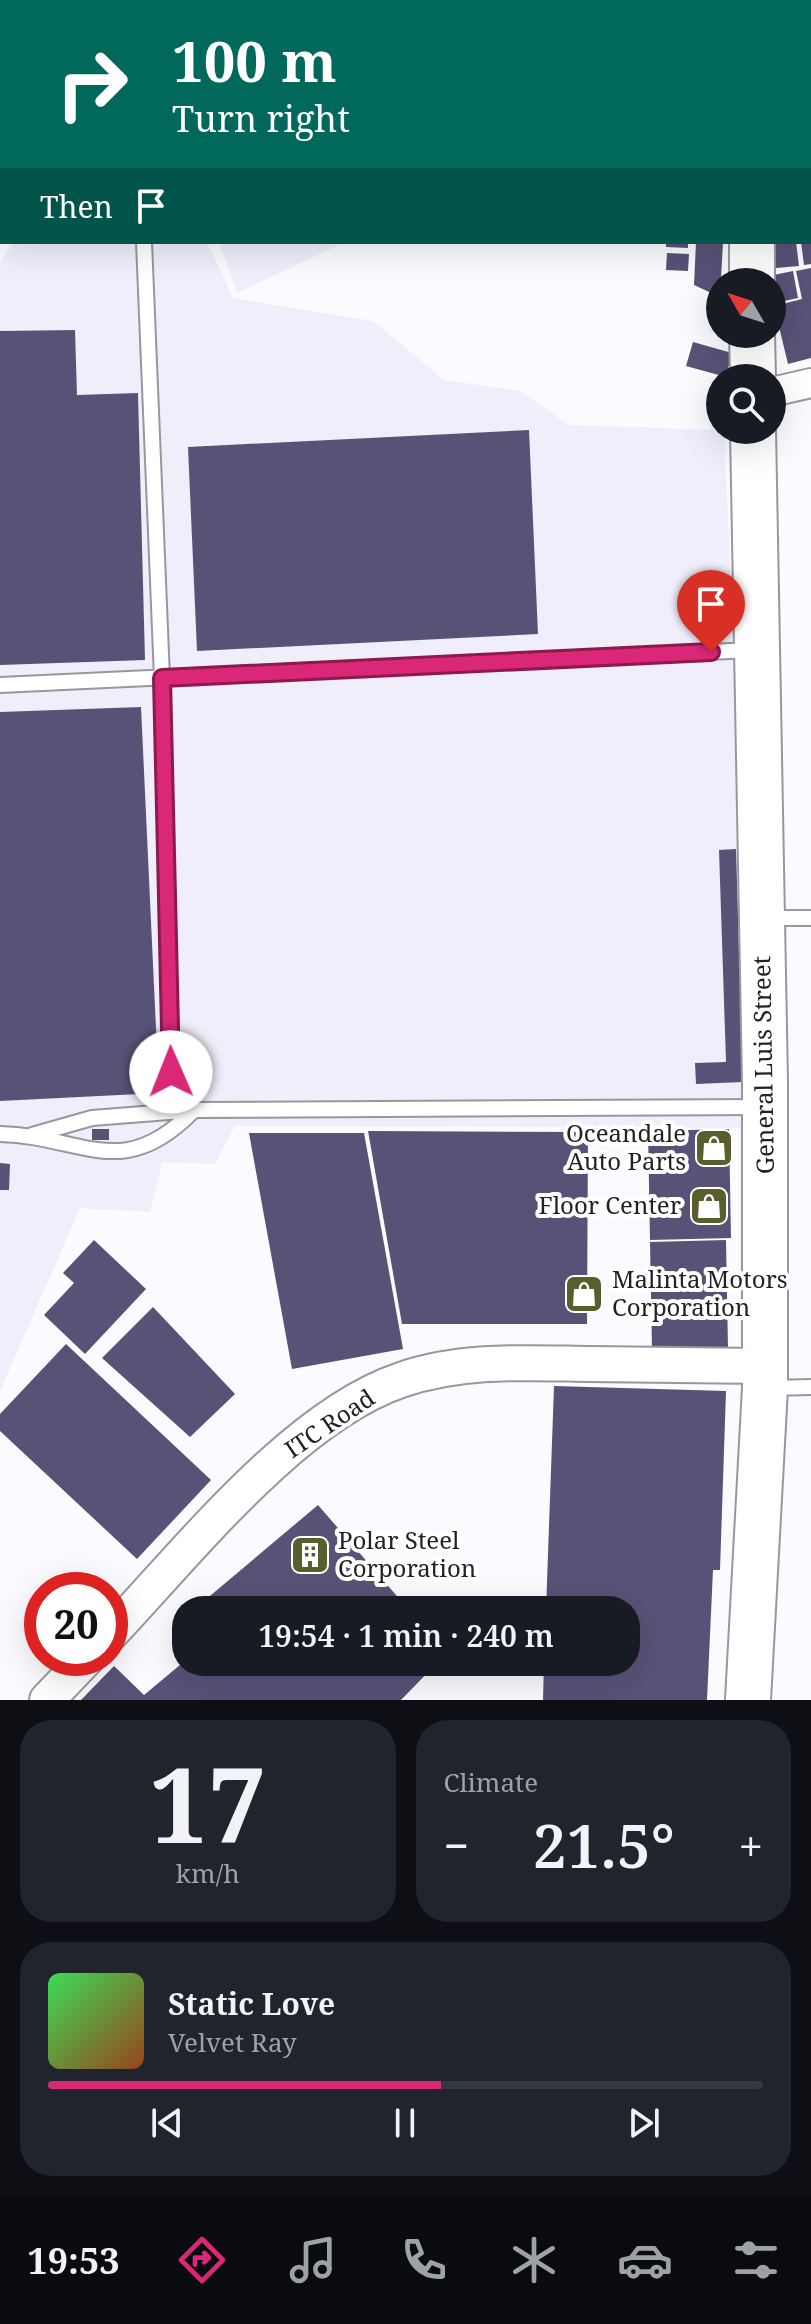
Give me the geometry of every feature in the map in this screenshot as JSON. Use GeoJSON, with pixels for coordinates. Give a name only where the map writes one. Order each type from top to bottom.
{"type":"FeatureCollection","features":[{"type":"Feature","properties":{"kind":"main road"},"geometry":{"type":"LineString","coordinates":[[752,244],[752,268]]}},
{"type":"Feature","properties":{"kind":"main road","name":"General Luis Street"},"geometry":{"type":"LineString","coordinates":[[748,1700],[765,1377],[765,1107],[753,444]]}},
{"type":"Feature","properties":{"kind":"street"},"geometry":{"type":"LineString","coordinates":[[786,389],[811,383]]}},
{"type":"Feature","properties":{"kind":"street","name":"ITC Road"},"geometry":{"type":"LineString","coordinates":[[128,1615],[273,1462],[351,1404],[399,1380],[444,1368],[508,1363],[765,1377]]}},
{"type":"Feature","properties":{"kind":"street"},"geometry":{"type":"LineString","coordinates":[[47,1700],[70,1676]]}},
{"type":"Feature","properties":{"kind":"lane"},"geometry":{"type":"LineString","coordinates":[[144,244],[162,678],[171,1072]]}},
{"type":"Feature","properties":{"kind":"lane"},"geometry":{"type":"LineString","coordinates":[[0,685],[757,650]]}},
{"type":"Feature","properties":{"kind":"lane"},"geometry":{"type":"LineString","coordinates":[[762,919],[811,918]]}},
{"type":"Feature","properties":{"kind":"lane"},"geometry":{"type":"LineString","coordinates":[[32,1135],[92,1118],[194,1110],[765,1107]]}},
{"type":"Feature","properties":{"kind":"lane"},"geometry":{"type":"LineString","coordinates":[[0,1134],[32,1135],[72,1148],[124,1151],[161,1140],[194,1110]]}},
{"type":"Feature","properties":{"kind":"lane"},"geometry":{"type":"LineString","coordinates":[[765,1377],[811,1387]]}},
{"type":"Feature","properties":{"kind":"shaded area"},"geometry":{"type":"Polygon","coordinates":[[[13,244],[208,244],[233,298],[373,321],[444,380],[520,391],[569,425],[706,429],[706,444],[725,444],[748,1088],[746,1128],[235,1126],[215,1164],[162,1163],[150,1212],[80,1208],[0,1391],[0,261],[13,244]]]}},
{"type":"Feature","properties":{"kind":"shaded area"},"geometry":{"type":"Polygon","coordinates":[[[220,244],[341,244],[237,293],[220,244]]]}},
{"type":"Feature","properties":{"kind":"building"},"geometry":{"type":"Polygon","coordinates":[[[666,244],[688,244],[688,248],[666,247],[666,244]]]}},
{"type":"Feature","properties":{"kind":"building"},"geometry":{"type":"Polygon","coordinates":[[[696,244],[723,244],[722,268],[706,268],[706,291],[694,285],[696,244]]]}},
{"type":"Feature","properties":{"kind":"building"},"geometry":{"type":"Polygon","coordinates":[[[773,244],[796,244],[799,266],[776,268],[773,244]]]}},
{"type":"Feature","properties":{"kind":"building"},"geometry":{"type":"Polygon","coordinates":[[[801,244],[811,244],[811,264],[804,265],[801,244]]]}},
{"type":"Feature","properties":{"kind":"building"},"geometry":{"type":"Polygon","coordinates":[[[667,253],[689,254],[688,271],[666,270],[667,253]]]}},
{"type":"Feature","properties":{"kind":"building"},"geometry":{"type":"Polygon","coordinates":[[[811,268],[811,358],[788,364],[784,348],[786,303],[802,299],[796,271],[811,268]]]}},
{"type":"Feature","properties":{"kind":"building"},"geometry":{"type":"Polygon","coordinates":[[[793,271],[798,298],[786,301],[786,272],[793,271]]]}},
{"type":"Feature","properties":{"kind":"building"},"geometry":{"type":"Polygon","coordinates":[[[75,330],[77,395],[138,393],[145,660],[0,665],[0,331],[75,330]]]}},
{"type":"Feature","properties":{"kind":"building"},"geometry":{"type":"Polygon","coordinates":[[[693,342],[732,353],[729,364],[706,364],[706,372],[686,366],[693,342]]]}},
{"type":"Feature","properties":{"kind":"building"},"geometry":{"type":"Polygon","coordinates":[[[529,430],[538,634],[197,651],[188,447],[529,430]]]}},
{"type":"Feature","properties":{"kind":"building"},"geometry":{"type":"Polygon","coordinates":[[[141,707],[159,1093],[0,1101],[0,712],[141,707]]]}},
{"type":"Feature","properties":{"kind":"building"},"geometry":{"type":"Polygon","coordinates":[[[736,849],[743,1082],[696,1084],[695,1063],[726,1062],[719,850],[736,849]]]}},
{"type":"Feature","properties":{"kind":"building"},"geometry":{"type":"Polygon","coordinates":[[[92,1129],[109,1129],[109,1140],[92,1140],[92,1129]]]}},
{"type":"Feature","properties":{"kind":"building"},"geometry":{"type":"Polygon","coordinates":[[[729,1129],[731,1238],[650,1240],[648,1131],[729,1129]]]}},
{"type":"Feature","properties":{"kind":"building"},"geometry":{"type":"Polygon","coordinates":[[[368,1131],[588,1132],[587,1324],[402,1324],[368,1131]]]}},
{"type":"Feature","properties":{"kind":"building"},"geometry":{"type":"Polygon","coordinates":[[[249,1133],[364,1133],[403,1349],[292,1369],[249,1133]]]}},
{"type":"Feature","properties":{"kind":"building"},"geometry":{"type":"Polygon","coordinates":[[[0,1163],[10,1164],[9,1190],[0,1190],[0,1163]]]}},
{"type":"Feature","properties":{"kind":"building"},"geometry":{"type":"Polygon","coordinates":[[[94,1240],[146,1289],[85,1354],[44,1315],[74,1283],[63,1273],[94,1240]]]}},
{"type":"Feature","properties":{"kind":"building"},"geometry":{"type":"Polygon","coordinates":[[[726,1240],[728,1348],[652,1349],[650,1242],[726,1240]]]}},
{"type":"Feature","properties":{"kind":"building"},"geometry":{"type":"Polygon","coordinates":[[[153,1307],[235,1394],[190,1437],[102,1358],[153,1307]]]}},
{"type":"Feature","properties":{"kind":"building"},"geometry":{"type":"Polygon","coordinates":[[[66,1344],[211,1480],[137,1559],[0,1431],[0,1414],[66,1344]]]}},
{"type":"Feature","properties":{"kind":"building"},"geometry":{"type":"Polygon","coordinates":[[[554,1386],[726,1391],[720,1570],[713,1570],[707,1700],[543,1700],[544,1676],[640,1676],[640,1596],[546,1596],[554,1386]]]}},
{"type":"Feature","properties":{"kind":"building","name":"Polar Steel Corporation"},"geometry":{"type":"Polygon","coordinates":[[[318,1505],[397,1596],[210,1596],[318,1505]]]}},
{"type":"Feature","properties":{"kind":"building"},"geometry":{"type":"Polygon","coordinates":[[[172,1672],[172,1676],[424,1676],[401,1700],[81,1700],[104,1676],[124,1676],[144,1695],[172,1672]]]}},
{"type":"Feature","properties":{"kind":"place","name":"Oceandale Auto Parts"},"geometry":{"type":"Point","coordinates":[714,1148]}},
{"type":"Feature","properties":{"kind":"place","name":"Floor Center"},"geometry":{"type":"Point","coordinates":[709,1206]}},
{"type":"Feature","properties":{"kind":"place","name":"Malinta Motors Corporation"},"geometry":{"type":"Point","coordinates":[584,1294]}},
{"type":"Feature","properties":{"kind":"place","name":"Polar Steel Corporation"},"geometry":{"type":"Point","coordinates":[310,1555]}},
{"type":"Feature","properties":{"kind":"route"},"geometry":{"type":"LineString","coordinates":[[171,1072],[162,678],[711,652]]}}]}
